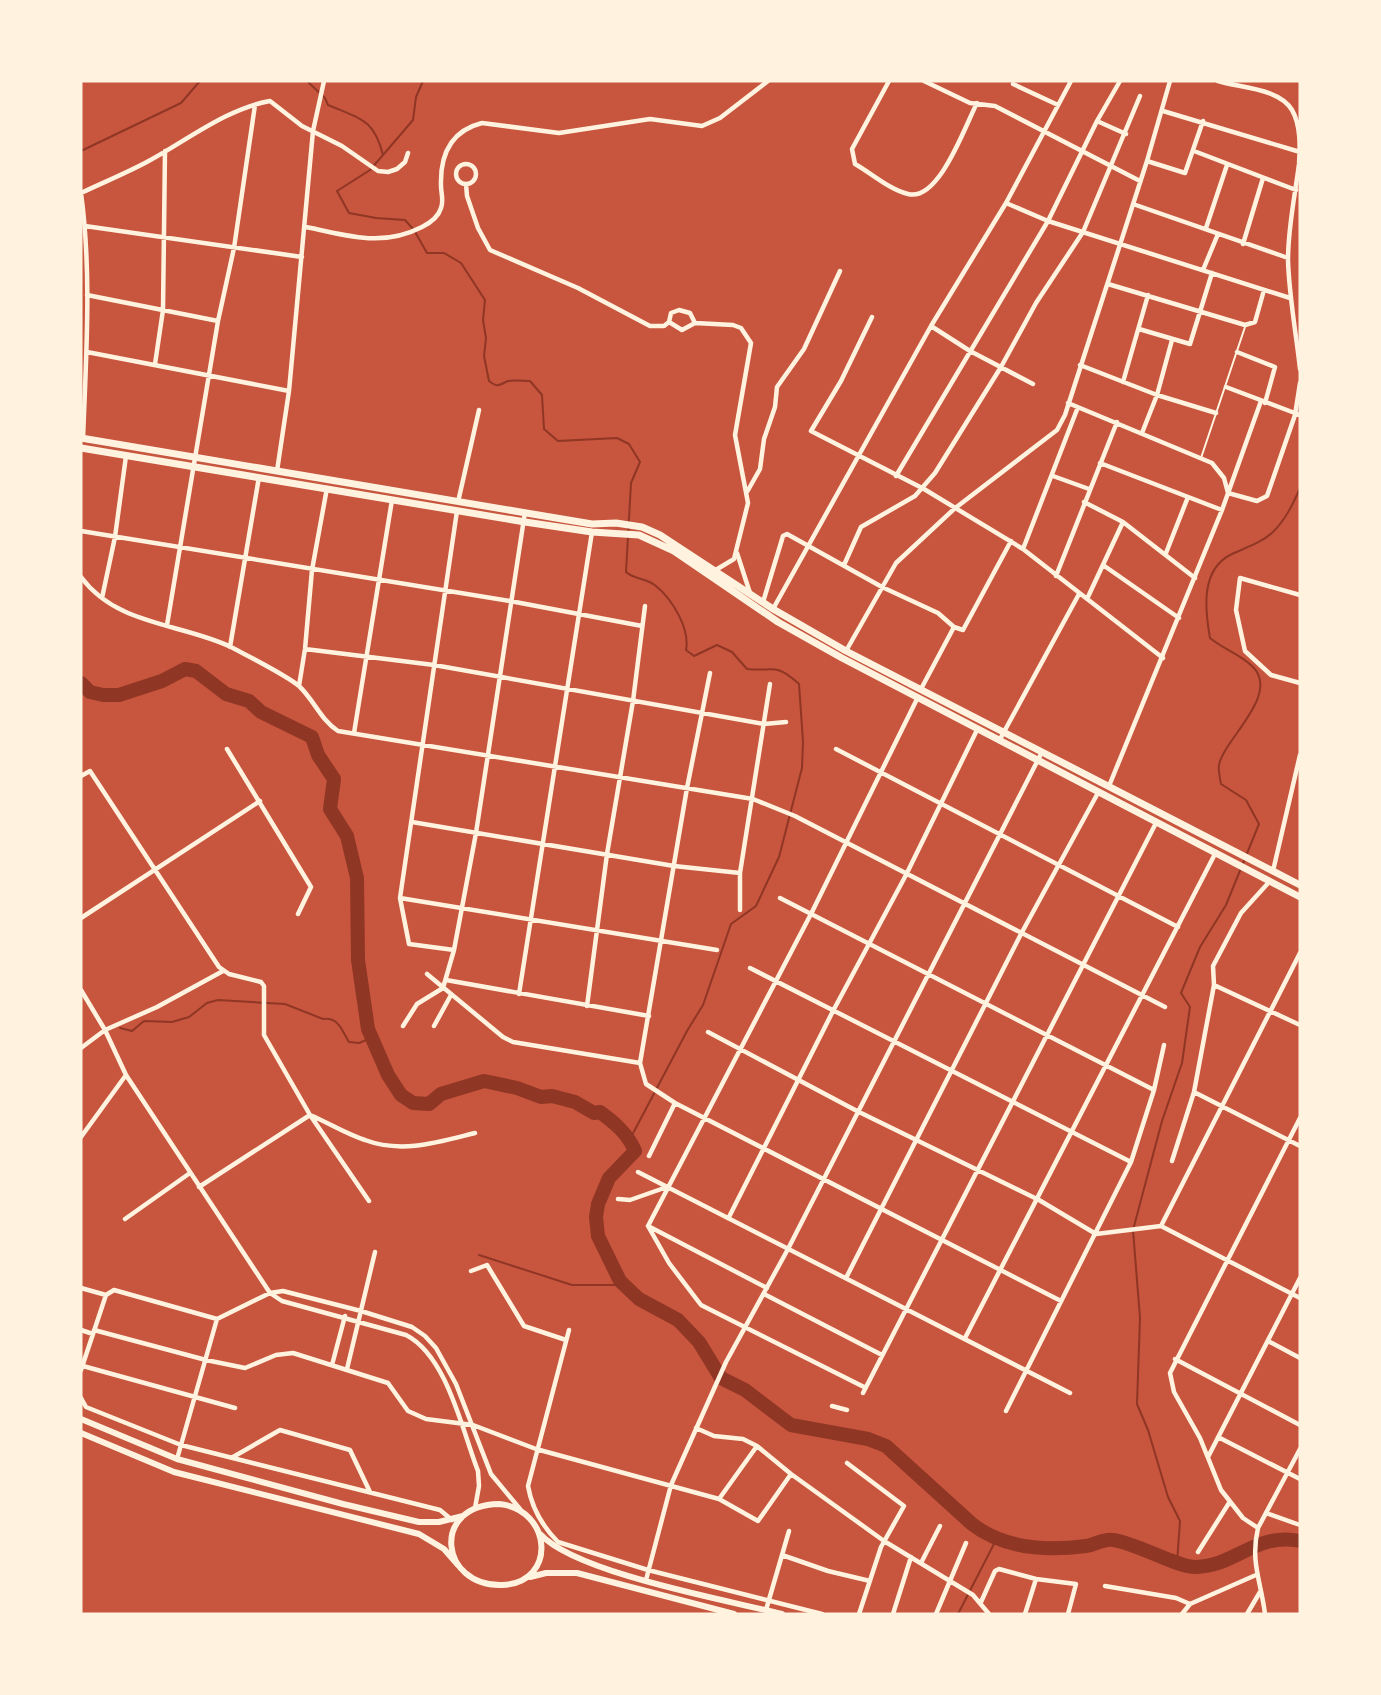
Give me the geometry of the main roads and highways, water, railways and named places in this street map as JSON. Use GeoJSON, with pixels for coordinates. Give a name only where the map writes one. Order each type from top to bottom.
{"type":"FeatureCollection","features":[{"type":"Feature","properties":{"kind":"main road"},"geometry":{"type":"LineString","coordinates":[[82,438],[592,524],[616,523],[641,531],[677,545],[773,609],[846,651],[1300,885]]}},
{"type":"Feature","properties":{"kind":"main road"},"geometry":{"type":"LineString","coordinates":[[81,448],[592,532],[641,531],[778,622],[917,699],[1099,791],[1300,897]]}},
{"type":"Feature","properties":{"kind":"main road"},"geometry":{"type":"LineString","coordinates":[[81,1419],[177,1459],[408,1520],[429,1522],[452,1520],[475,1509],[499,1504],[522,1510],[540,1534],[581,1560],[646,1580],[782,1614]]}},
{"type":"Feature","properties":{"kind":"main road"},"geometry":{"type":"LineString","coordinates":[[81,1433],[174,1472],[418,1534],[444,1549],[472,1577],[491,1584],[510,1584],[546,1573],[577,1573],[719,1612],[734,1614]]}},
{"type":"Feature","properties":{"kind":"main road"},"geometry":{"type":"LineString","coordinates":[[458,1565],[452,1553],[450,1540],[453,1528],[463,1516]]}},
{"type":"Feature","properties":{"kind":"main road"},"geometry":{"type":"LineString","coordinates":[[528,1577],[540,1557],[540,1534]]}},
{"type":"Feature","properties":{"kind":"waterway"},"geometry":{"type":"LineString","coordinates":[[81,151],[181,103],[200,81]]}},
{"type":"Feature","properties":{"kind":"waterway"},"geometry":{"type":"LineString","coordinates":[[307,81],[325,98],[328,105],[358,117],[370,127],[383,155],[370,170],[337,191],[349,213],[405,220],[414,230],[427,253],[444,253],[461,263],[485,300],[484,356],[489,381],[497,385],[508,381],[530,381],[542,395],[544,429],[558,441],[617,438],[629,444],[640,462],[631,483],[626,572],[652,583],[668,599],[683,624],[687,642],[686,650],[694,656],[717,645],[732,652],[747,669],[779,670],[799,684],[803,742],[802,768],[779,857],[756,906],[731,924],[703,1005],[630,1139]]}},
{"type":"Feature","properties":{"kind":"waterway"},"geometry":{"type":"LineString","coordinates":[[383,155],[413,120],[416,97],[423,81]]}},
{"type":"Feature","properties":{"kind":"waterway"},"geometry":{"type":"LineString","coordinates":[[1177,1563],[1180,1521],[1168,1497],[1148,1430],[1137,1404],[1140,1318],[1133,1230],[1162,1121],[1182,1063],[1190,1007],[1181,993],[1200,947],[1226,905],[1259,824],[1246,800],[1221,784],[1219,770],[1223,755],[1256,703],[1260,690],[1259,677],[1247,662],[1210,638],[1207,591],[1214,570],[1222,561],[1259,542],[1278,527],[1292,506],[1300,488]]}},
{"type":"Feature","properties":{"kind":"waterway"},"geometry":{"type":"LineString","coordinates":[[81,683],[90,692],[119,695],[162,681],[185,669],[196,671],[226,694],[249,701],[261,712],[312,737],[318,755],[334,779],[330,809],[347,836],[357,878],[358,960],[368,1029],[388,1075],[401,1095],[413,1103],[429,1104],[441,1094],[484,1081],[517,1088],[541,1097],[552,1096],[575,1102],[594,1113],[600,1112],[616,1125],[629,1139],[635,1151],[609,1178],[598,1204],[596,1217],[598,1236],[620,1281],[639,1299],[678,1320],[699,1342],[721,1378],[745,1390],[791,1425],[868,1439],[886,1446],[972,1524],[998,1539],[1012,1543],[1057,1548],[1086,1546],[1113,1540],[1179,1564],[1196,1567],[1223,1561],[1270,1541],[1284,1539],[1300,1541]]}},
{"type":"Feature","properties":{"kind":"waterway"},"geometry":{"type":"LineString","coordinates":[[120,1028],[132,1031],[144,1021],[172,1022],[189,1017],[207,1003],[218,1000],[285,1004],[323,1019],[333,1020],[349,1042],[359,1043],[371,1038]]}},
{"type":"Feature","properties":{"kind":"waterway"},"geometry":{"type":"LineString","coordinates":[[479,1255],[572,1285],[625,1285]]}},
{"type":"Feature","properties":{"kind":"waterway"},"geometry":{"type":"LineString","coordinates":[[958,1614],[997,1538]]}}]}
